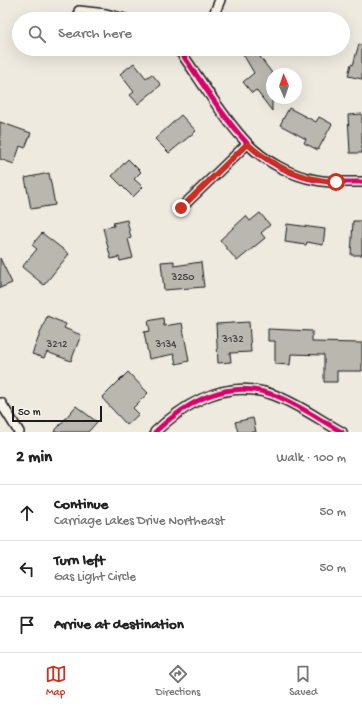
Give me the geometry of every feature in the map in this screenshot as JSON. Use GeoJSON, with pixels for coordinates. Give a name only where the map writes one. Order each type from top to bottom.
{"type":"FeatureCollection","features":[{"type":"Feature","properties":{"kind":"street"},"geometry":{"type":"LineString","coordinates":[[215,12],[220,0]]}},
{"type":"Feature","properties":{"kind":"street"},"geometry":{"type":"LineString","coordinates":[[79,11],[88,12]]}},
{"type":"Feature","properties":{"kind":"street"},"geometry":{"type":"LineString","coordinates":[[185,56],[247,144],[264,157],[288,172],[300,176],[336,182],[362,182]]}},
{"type":"Feature","properties":{"kind":"street"},"geometry":{"type":"LineString","coordinates":[[181,208],[247,144]]}},
{"type":"Feature","properties":{"kind":"street"},"geometry":{"type":"LineString","coordinates":[[155,432],[177,412],[200,399],[224,392],[247,390],[274,396],[342,432]]}},
{"type":"Feature","properties":{"kind":"street"},"geometry":{"type":"LineString","coordinates":[[1,403],[19,432]]}},
{"type":"Feature","properties":{"kind":"building"},"geometry":{"type":"Polygon","coordinates":[[[359,44],[362,45],[362,79],[348,76],[359,44]]]}},
{"type":"Feature","properties":{"kind":"building"},"geometry":{"type":"Polygon","coordinates":[[[244,56],[262,56],[260,57],[268,68],[266,68],[266,103],[256,90],[252,93],[243,82],[254,73],[244,56]]]}},
{"type":"Feature","properties":{"kind":"building"},"geometry":{"type":"Polygon","coordinates":[[[134,63],[146,78],[152,74],[161,85],[138,104],[130,95],[134,92],[120,74],[134,63]]]}},
{"type":"Feature","properties":{"kind":"building"},"geometry":{"type":"Polygon","coordinates":[[[267,104],[272,104],[272,111],[267,104]]]}},
{"type":"Feature","properties":{"kind":"building"},"geometry":{"type":"Polygon","coordinates":[[[289,108],[316,122],[319,117],[332,124],[318,150],[304,143],[306,139],[280,125],[289,108]]]}},
{"type":"Feature","properties":{"kind":"building"},"geometry":{"type":"Polygon","coordinates":[[[362,114],[362,153],[350,153],[348,115],[362,114]]]}},
{"type":"Feature","properties":{"kind":"building"},"geometry":{"type":"Polygon","coordinates":[[[181,115],[196,131],[169,153],[155,139],[181,115]]]}},
{"type":"Feature","properties":{"kind":"building"},"geometry":{"type":"Polygon","coordinates":[[[0,122],[31,133],[25,148],[20,146],[14,164],[0,159],[0,122]]]}},
{"type":"Feature","properties":{"kind":"building"},"geometry":{"type":"Polygon","coordinates":[[[128,159],[141,172],[134,179],[143,187],[133,197],[112,176],[128,159]]]}},
{"type":"Feature","properties":{"kind":"building"},"geometry":{"type":"Polygon","coordinates":[[[49,173],[55,205],[31,209],[25,178],[49,173]]]}},
{"type":"Feature","properties":{"kind":"building"},"geometry":{"type":"Polygon","coordinates":[[[260,213],[270,225],[261,233],[265,238],[237,261],[220,240],[246,216],[250,221],[260,213]]]}},
{"type":"Feature","properties":{"kind":"building"},"geometry":{"type":"Polygon","coordinates":[[[127,220],[131,238],[128,239],[133,258],[120,261],[119,257],[111,259],[103,228],[114,226],[113,223],[127,220]]]}},
{"type":"Feature","properties":{"kind":"building"},"geometry":{"type":"Polygon","coordinates":[[[353,221],[362,221],[362,255],[351,255],[353,221]]]}},
{"type":"Feature","properties":{"kind":"building"},"geometry":{"type":"Polygon","coordinates":[[[287,224],[325,229],[323,245],[307,242],[306,245],[285,242],[287,224]]]}},
{"type":"Feature","properties":{"kind":"building"},"geometry":{"type":"Polygon","coordinates":[[[42,233],[69,254],[44,285],[22,267],[37,249],[32,245],[42,233]]]}},
{"type":"Feature","properties":{"kind":"building"},"geometry":{"type":"Polygon","coordinates":[[[0,258],[12,283],[0,288],[0,258]]]}},
{"type":"Feature","properties":{"kind":"building"},"geometry":{"type":"Polygon","coordinates":[[[174,261],[174,266],[201,262],[204,287],[164,290],[161,262],[174,261]]]}},
{"type":"Feature","properties":{"kind":"building"},"geometry":{"type":"Polygon","coordinates":[[[47,316],[66,324],[64,328],[81,335],[71,361],[47,352],[44,358],[32,354],[47,316]]]}},
{"type":"Feature","properties":{"kind":"building"},"geometry":{"type":"Polygon","coordinates":[[[163,318],[164,326],[182,323],[189,361],[176,364],[174,354],[149,359],[144,332],[150,331],[148,321],[163,318]]]}},
{"type":"Feature","properties":{"kind":"building"},"geometry":{"type":"Polygon","coordinates":[[[249,322],[251,352],[230,353],[231,362],[218,363],[216,324],[249,322]]]}},
{"type":"Feature","properties":{"kind":"building"},"geometry":{"type":"Polygon","coordinates":[[[268,329],[312,331],[312,342],[362,343],[362,371],[337,371],[337,382],[324,382],[324,355],[291,354],[290,365],[275,364],[275,341],[268,341],[268,329]]]}},
{"type":"Feature","properties":{"kind":"building"},"geometry":{"type":"Polygon","coordinates":[[[128,372],[148,393],[133,408],[139,414],[127,425],[102,398],[128,372]]]}},
{"type":"Feature","properties":{"kind":"building"},"geometry":{"type":"Polygon","coordinates":[[[76,406],[97,422],[88,432],[54,432],[76,406]]]}},
{"type":"Feature","properties":{"kind":"building"},"geometry":{"type":"Polygon","coordinates":[[[253,418],[256,432],[238,432],[235,422],[253,418]]]}},
{"type":"Feature","properties":{"kind":"cycle path"},"geometry":{"type":"LineString","coordinates":[[183,56],[213,100],[238,133],[254,150],[270,162],[297,175],[316,180],[327,182],[362,182]]}},
{"type":"Feature","properties":{"kind":"cycle path"},"geometry":{"type":"LineString","coordinates":[[181,208],[247,144]]}},
{"type":"Feature","properties":{"kind":"cycle path"},"geometry":{"type":"LineString","coordinates":[[155,432],[195,402],[225,391],[241,389],[257,390],[274,395],[300,407],[342,432]]}},
{"type":"Feature","properties":{"kind":"route"},"geometry":{"type":"LineString","coordinates":[[181,208],[247,144],[288,172],[316,180],[336,182]]}}]}
